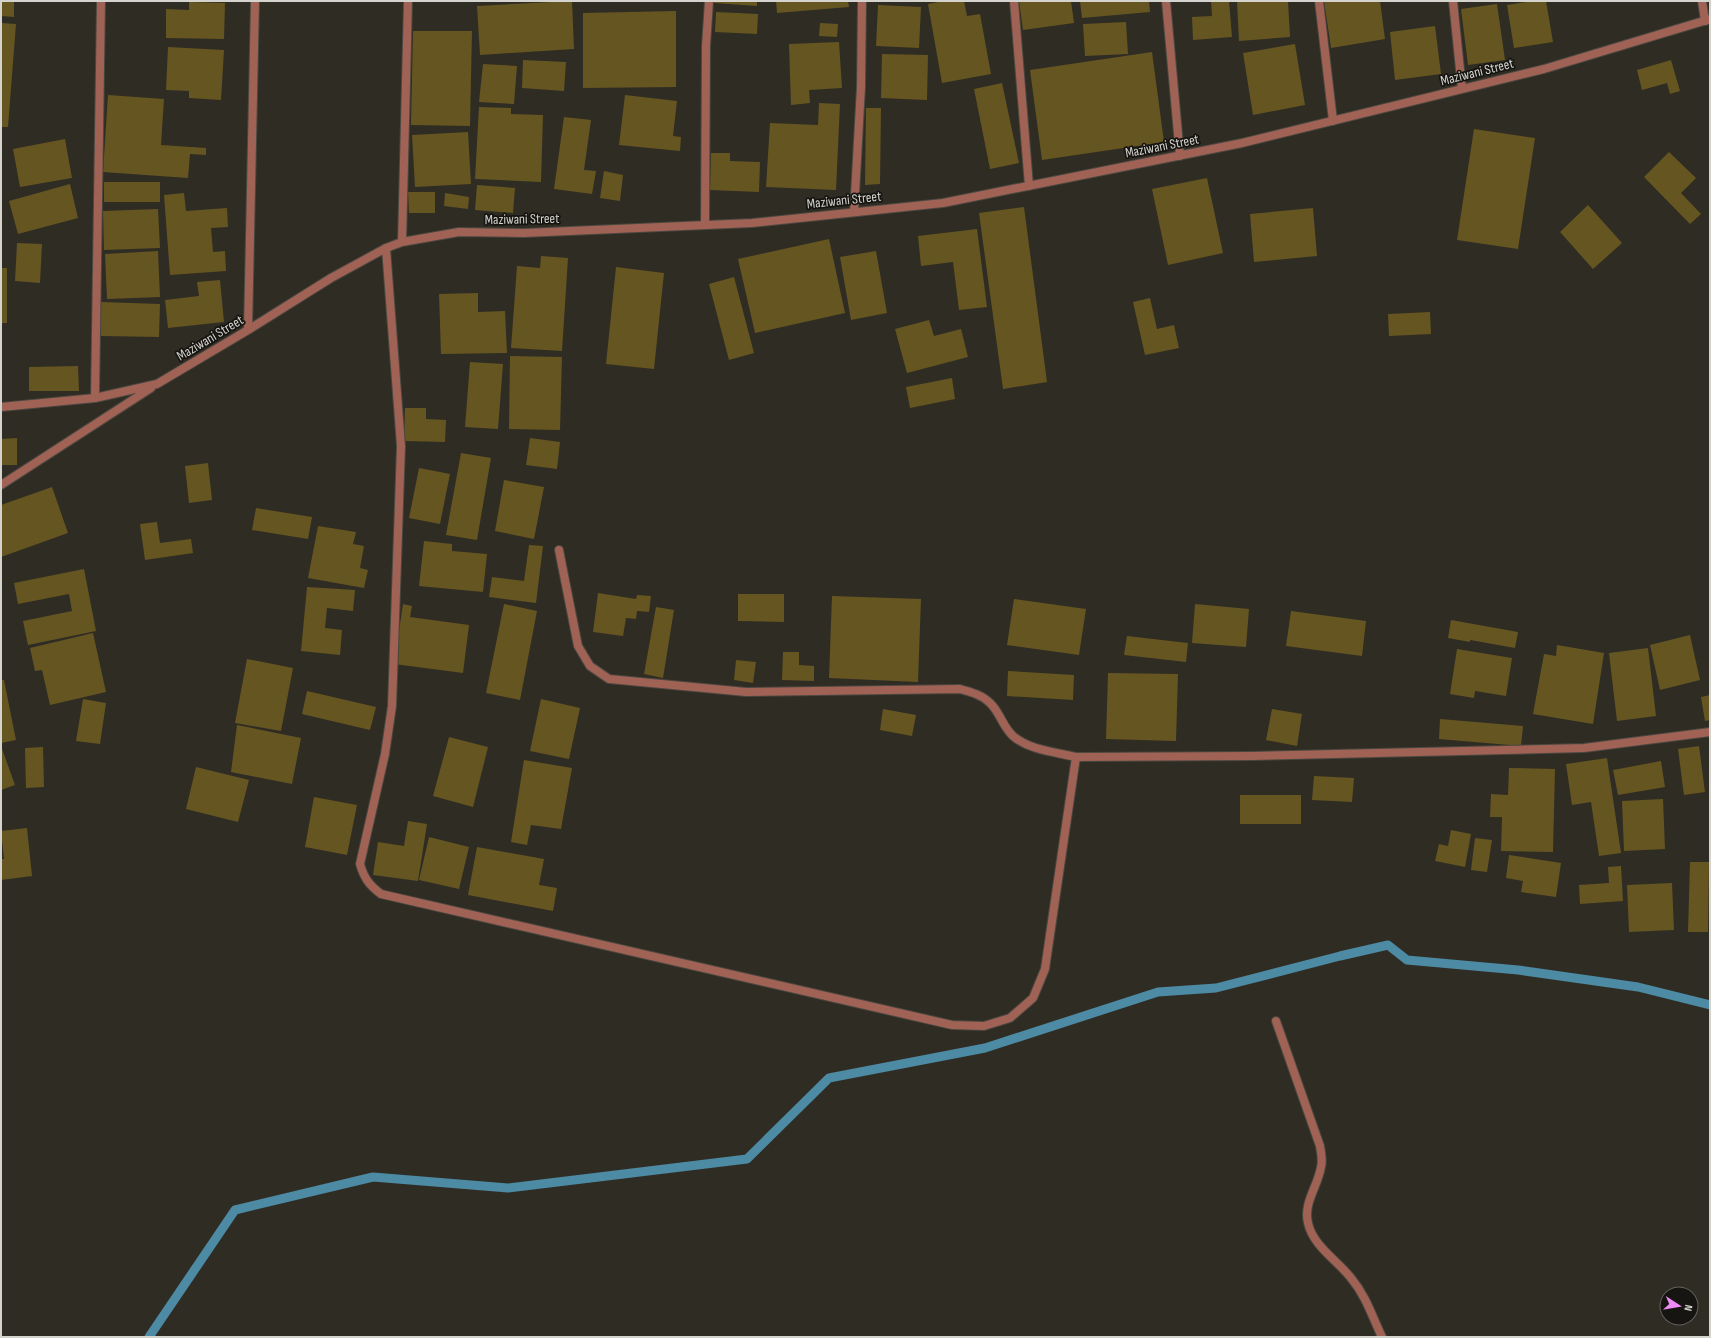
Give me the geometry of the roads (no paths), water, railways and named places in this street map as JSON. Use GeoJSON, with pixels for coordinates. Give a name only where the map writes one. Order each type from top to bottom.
{"type":"FeatureCollection","features":[{"type":"Feature","properties":{"kind":"street"},"geometry":{"type":"LineString","coordinates":[[95,398],[101,1]]}},
{"type":"Feature","properties":{"kind":"street"},"geometry":{"type":"LineString","coordinates":[[248,330],[255,1]]}},
{"type":"Feature","properties":{"kind":"street"},"geometry":{"type":"LineString","coordinates":[[402,242],[408,1]]}},
{"type":"Feature","properties":{"kind":"street"},"geometry":{"type":"LineString","coordinates":[[705,225],[706,46],[709,1]]}},
{"type":"Feature","properties":{"kind":"street"},"geometry":{"type":"LineString","coordinates":[[854,212],[861,87],[862,1]]}},
{"type":"Feature","properties":{"kind":"street"},"geometry":{"type":"LineString","coordinates":[[1014,1],[1029,186]]}},
{"type":"Feature","properties":{"kind":"street"},"geometry":{"type":"LineString","coordinates":[[1166,1],[1180,156]]}},
{"type":"Feature","properties":{"kind":"street"},"geometry":{"type":"LineString","coordinates":[[1319,1],[1333,121]]}},
{"type":"Feature","properties":{"kind":"street"},"geometry":{"type":"LineString","coordinates":[[1453,1],[1462,89]]}},
{"type":"Feature","properties":{"kind":"street"},"geometry":{"type":"LineString","coordinates":[[1702,1],[1708,20]]}},
{"type":"Feature","properties":{"kind":"street","name":"Maziwani Street"},"geometry":{"type":"LineString","coordinates":[[1,407],[95,398],[157,384],[248,330],[331,278],[386,248],[402,242],[459,232],[524,233],[752,223],[943,203],[1180,156],[1333,121],[1544,69],[1708,20]]}},
{"type":"Feature","properties":{"kind":"street"},"geometry":{"type":"LineString","coordinates":[[386,248],[400,446],[392,706],[382,769],[360,864],[364,877],[372,888],[391,898],[952,1025],[984,1026],[1010,1018],[1033,998],[1045,969],[1076,757]]}},
{"type":"Feature","properties":{"kind":"street"},"geometry":{"type":"LineString","coordinates":[[1,485],[157,384]]}},
{"type":"Feature","properties":{"kind":"street"},"geometry":{"type":"LineString","coordinates":[[560,550],[578,646],[590,666],[609,679],[679,687],[746,692],[960,689],[974,693],[991,704],[1005,728],[1013,736],[1025,744],[1076,757],[1252,756],[1584,748],[1710,732]]}},
{"type":"Feature","properties":{"kind":"street"},"geometry":{"type":"LineString","coordinates":[[1276,1021],[1320,1146],[1322,1156],[1321,1166],[1307,1212],[1311,1232],[1317,1241],[1351,1277],[1363,1295],[1382,1337]]}},
{"type":"Feature","properties":{"kind":"waterway"},"geometry":{"type":"LineString","coordinates":[[149,1337],[235,1210],[373,1177],[508,1188],[747,1159],[829,1078],[985,1048],[1158,992],[1216,988],[1388,945],[1407,960],[1518,970],[1638,987],[1710,1005]]}}]}
